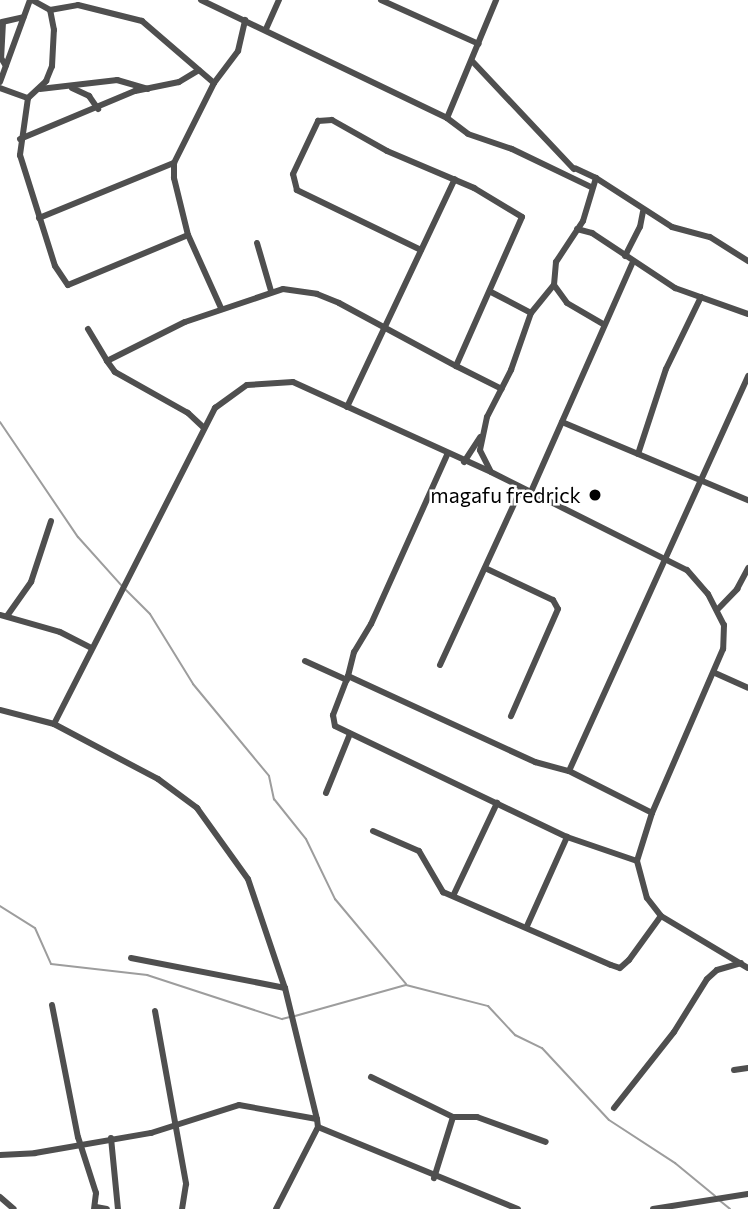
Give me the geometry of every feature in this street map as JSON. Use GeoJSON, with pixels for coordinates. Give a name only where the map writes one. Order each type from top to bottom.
{"type":"FeatureCollection","features":[{"type":"Feature","properties":{"kind":"street"},"geometry":{"type":"LineString","coordinates":[[0,82],[31,0],[50,10],[78,5],[142,21],[175,45],[214,83]]}},
{"type":"Feature","properties":{"kind":"street"},"geometry":{"type":"LineString","coordinates":[[201,0],[447,118],[468,134],[591,187]]}},
{"type":"Feature","properties":{"kind":"street"},"geometry":{"type":"LineString","coordinates":[[266,29],[279,0]]}},
{"type":"Feature","properties":{"kind":"street"},"geometry":{"type":"LineString","coordinates":[[381,0],[479,44]]}},
{"type":"Feature","properties":{"kind":"street"},"geometry":{"type":"LineString","coordinates":[[447,118],[473,62],[496,0]]}},
{"type":"Feature","properties":{"kind":"street"},"geometry":{"type":"LineString","coordinates":[[50,10],[54,54],[40,89],[28,98],[20,139],[20,155],[55,266],[73,286],[188,235]]}},
{"type":"Feature","properties":{"kind":"street"},"geometry":{"type":"LineString","coordinates":[[6,66],[1,58],[2,22],[23,17]]}},
{"type":"Feature","properties":{"kind":"street"},"geometry":{"type":"LineString","coordinates":[[220,308],[188,235],[174,178],[174,163],[214,83],[238,51],[245,20]]}},
{"type":"Feature","properties":{"kind":"street"},"geometry":{"type":"LineString","coordinates":[[473,62],[575,168],[596,178],[643,211],[672,227],[710,237],[748,261]]}},
{"type":"Feature","properties":{"kind":"street"},"geometry":{"type":"LineString","coordinates":[[20,139],[148,89],[179,82],[199,70]]}},
{"type":"Feature","properties":{"kind":"street"},"geometry":{"type":"LineString","coordinates":[[40,89],[117,80],[148,89]]}},
{"type":"Feature","properties":{"kind":"street"},"geometry":{"type":"LineString","coordinates":[[70,87],[83,91],[98,108]]}},
{"type":"Feature","properties":{"kind":"street"},"geometry":{"type":"LineString","coordinates":[[0,88],[28,98]]}},
{"type":"Feature","properties":{"kind":"street"},"geometry":{"type":"LineString","coordinates":[[421,250],[298,190],[293,174],[318,121],[327,119],[455,179],[522,217],[456,366]]}},
{"type":"Feature","properties":{"kind":"street"},"geometry":{"type":"LineString","coordinates":[[39,218],[174,163]]}},
{"type":"Feature","properties":{"kind":"street"},"geometry":{"type":"LineString","coordinates":[[575,168],[575,179]]}},
{"type":"Feature","properties":{"kind":"street"},"geometry":{"type":"LineString","coordinates":[[464,462],[481,435],[502,389],[531,313],[554,285],[556,262],[577,229],[596,178]]}},
{"type":"Feature","properties":{"kind":"street"},"geometry":{"type":"LineString","coordinates":[[347,407],[455,179]]}},
{"type":"Feature","properties":{"kind":"street"},"geometry":{"type":"LineString","coordinates":[[625,256],[637,236],[643,211]]}},
{"type":"Feature","properties":{"kind":"street"},"geometry":{"type":"LineString","coordinates":[[577,229],[592,233],[632,264],[701,298],[748,314]]}},
{"type":"Feature","properties":{"kind":"street"},"geometry":{"type":"LineString","coordinates":[[257,243],[271,291]]}},
{"type":"Feature","properties":{"kind":"street"},"geometry":{"type":"LineString","coordinates":[[530,494],[594,354],[603,324],[632,264]]}},
{"type":"Feature","properties":{"kind":"street"},"geometry":{"type":"LineString","coordinates":[[554,285],[567,303],[603,324]]}},
{"type":"Feature","properties":{"kind":"street"},"geometry":{"type":"LineString","coordinates":[[107,361],[220,308],[271,291],[317,294],[502,389]]}},
{"type":"Feature","properties":{"kind":"street"},"geometry":{"type":"LineString","coordinates":[[491,292],[531,313]]}},
{"type":"Feature","properties":{"kind":"street"},"geometry":{"type":"LineString","coordinates":[[638,454],[666,369],[701,298]]}},
{"type":"Feature","properties":{"kind":"street"},"geometry":{"type":"LineString","coordinates":[[88,329],[115,373],[188,413],[203,427]]}},
{"type":"Feature","properties":{"kind":"street"},"geometry":{"type":"LineString","coordinates":[[569,771],[620,652],[667,560],[748,376]]}},
{"type":"Feature","properties":{"kind":"street"},"geometry":{"type":"LineString","coordinates":[[54,724],[203,427],[229,394],[266,381],[293,382],[447,455],[491,472],[530,494],[687,570],[718,609],[724,625],[723,649],[715,673],[652,813],[637,861],[647,898],[661,916],[748,968]]}},
{"type":"Feature","properties":{"kind":"street"},"geometry":{"type":"LineString","coordinates":[[562,422],[704,478],[748,500]]}},
{"type":"Feature","properties":{"kind":"street"},"geometry":{"type":"LineString","coordinates":[[481,435],[480,450],[491,472]]}},
{"type":"Feature","properties":{"kind":"street"},"geometry":{"type":"LineString","coordinates":[[447,455],[382,600],[354,652],[333,721],[350,734],[567,837],[637,861]]}},
{"type":"Feature","properties":{"kind":"street"},"geometry":{"type":"LineString","coordinates":[[440,666],[521,489]]}},
{"type":"Feature","properties":{"kind":"street"},"geometry":{"type":"LineString","coordinates":[[51,521],[31,582],[4,616],[60,632],[91,648]]}},
{"type":"Feature","properties":{"kind":"street"},"geometry":{"type":"LineString","coordinates":[[485,568],[557,604],[511,716]]}},
{"type":"Feature","properties":{"kind":"street"},"geometry":{"type":"LineString","coordinates":[[718,609],[737,589],[748,568]]}},
{"type":"Feature","properties":{"kind":"street"},"geometry":{"type":"LineString","coordinates":[[737,589],[748,586]]}},
{"type":"Feature","properties":{"kind":"street"},"geometry":{"type":"LineString","coordinates":[[305,661],[535,762],[569,771],[652,813]]}},
{"type":"Feature","properties":{"kind":"street"},"geometry":{"type":"LineString","coordinates":[[715,673],[748,688]]}},
{"type":"Feature","properties":{"kind":"street"},"geometry":{"type":"LineString","coordinates":[[0,710],[54,724],[158,779],[197,808],[248,879],[285,988],[318,1127],[278,1209]]}},
{"type":"Feature","properties":{"kind":"street"},"geometry":{"type":"LineString","coordinates":[[326,793],[350,734]]}},
{"type":"Feature","properties":{"kind":"street"},"geometry":{"type":"LineString","coordinates":[[454,894],[497,803]]}},
{"type":"Feature","properties":{"kind":"street"},"geometry":{"type":"LineString","coordinates":[[373,831],[419,851],[440,888],[620,968],[661,916]]}},
{"type":"Feature","properties":{"kind":"street"},"geometry":{"type":"LineString","coordinates":[[527,926],[567,837]]}},
{"type":"Feature","properties":{"kind":"street"},"geometry":{"type":"LineString","coordinates":[[131,958],[285,988]]}},
{"type":"Feature","properties":{"kind":"street"},"geometry":{"type":"LineString","coordinates":[[614,1108],[674,1032],[707,979],[717,970],[741,963]]}},
{"type":"Feature","properties":{"kind":"street"},"geometry":{"type":"LineString","coordinates":[[52,1005],[95,1208],[107,1209]]}},
{"type":"Feature","properties":{"kind":"street"},"geometry":{"type":"LineString","coordinates":[[155,1012],[172,1125],[186,1184],[182,1209]]}},
{"type":"Feature","properties":{"kind":"street"},"geometry":{"type":"LineString","coordinates":[[734,1070],[748,1068]]}},
{"type":"Feature","properties":{"kind":"street"},"geometry":{"type":"LineString","coordinates":[[371,1077],[453,1117],[477,1117],[546,1142]]}},
{"type":"Feature","properties":{"kind":"street"},"geometry":{"type":"LineString","coordinates":[[0,1155],[111,1138],[172,1125],[239,1105],[317,1119]]}},
{"type":"Feature","properties":{"kind":"street"},"geometry":{"type":"LineString","coordinates":[[434,1178],[453,1117]]}},
{"type":"Feature","properties":{"kind":"street"},"geometry":{"type":"LineString","coordinates":[[318,1127],[434,1178],[508,1208],[518,1209]]}},
{"type":"Feature","properties":{"kind":"street"},"geometry":{"type":"LineString","coordinates":[[111,1138],[118,1209]]}},
{"type":"Feature","properties":{"kind":"street"},"geometry":{"type":"LineString","coordinates":[[653,1209],[695,1206],[724,1197],[748,1194]]}},
{"type":"Feature","properties":{"kind":"street"},"geometry":{"type":"LineString","coordinates":[[0,1197],[15,1209]]}},
{"type":"Feature","properties":{"kind":"waterway"},"geometry":{"type":"LineString","coordinates":[[0,422],[78,537],[122,586]]}},
{"type":"Feature","properties":{"kind":"waterway"},"geometry":{"type":"LineString","coordinates":[[126,590],[150,614],[193,684],[269,776],[274,799],[306,839],[335,899],[406,984]]}},
{"type":"Feature","properties":{"kind":"waterway"},"geometry":{"type":"LineString","coordinates":[[0,906],[35,928],[51,964],[147,975],[282,1019],[290,1017]]}},
{"type":"Feature","properties":{"kind":"waterway"},"geometry":{"type":"LineString","coordinates":[[295,1016],[406,985],[488,1006],[515,1035],[542,1048],[609,1120],[675,1163],[715,1196]]}},
{"type":"Feature","properties":{"kind":"waterway"},"geometry":{"type":"LineString","coordinates":[[719,1200],[730,1209]]}},
{"type":"Feature","properties":{"kind":"place","name":"magafu fredrick"},"geometry":{"type":"Point","coordinates":[595,495]}}]}
